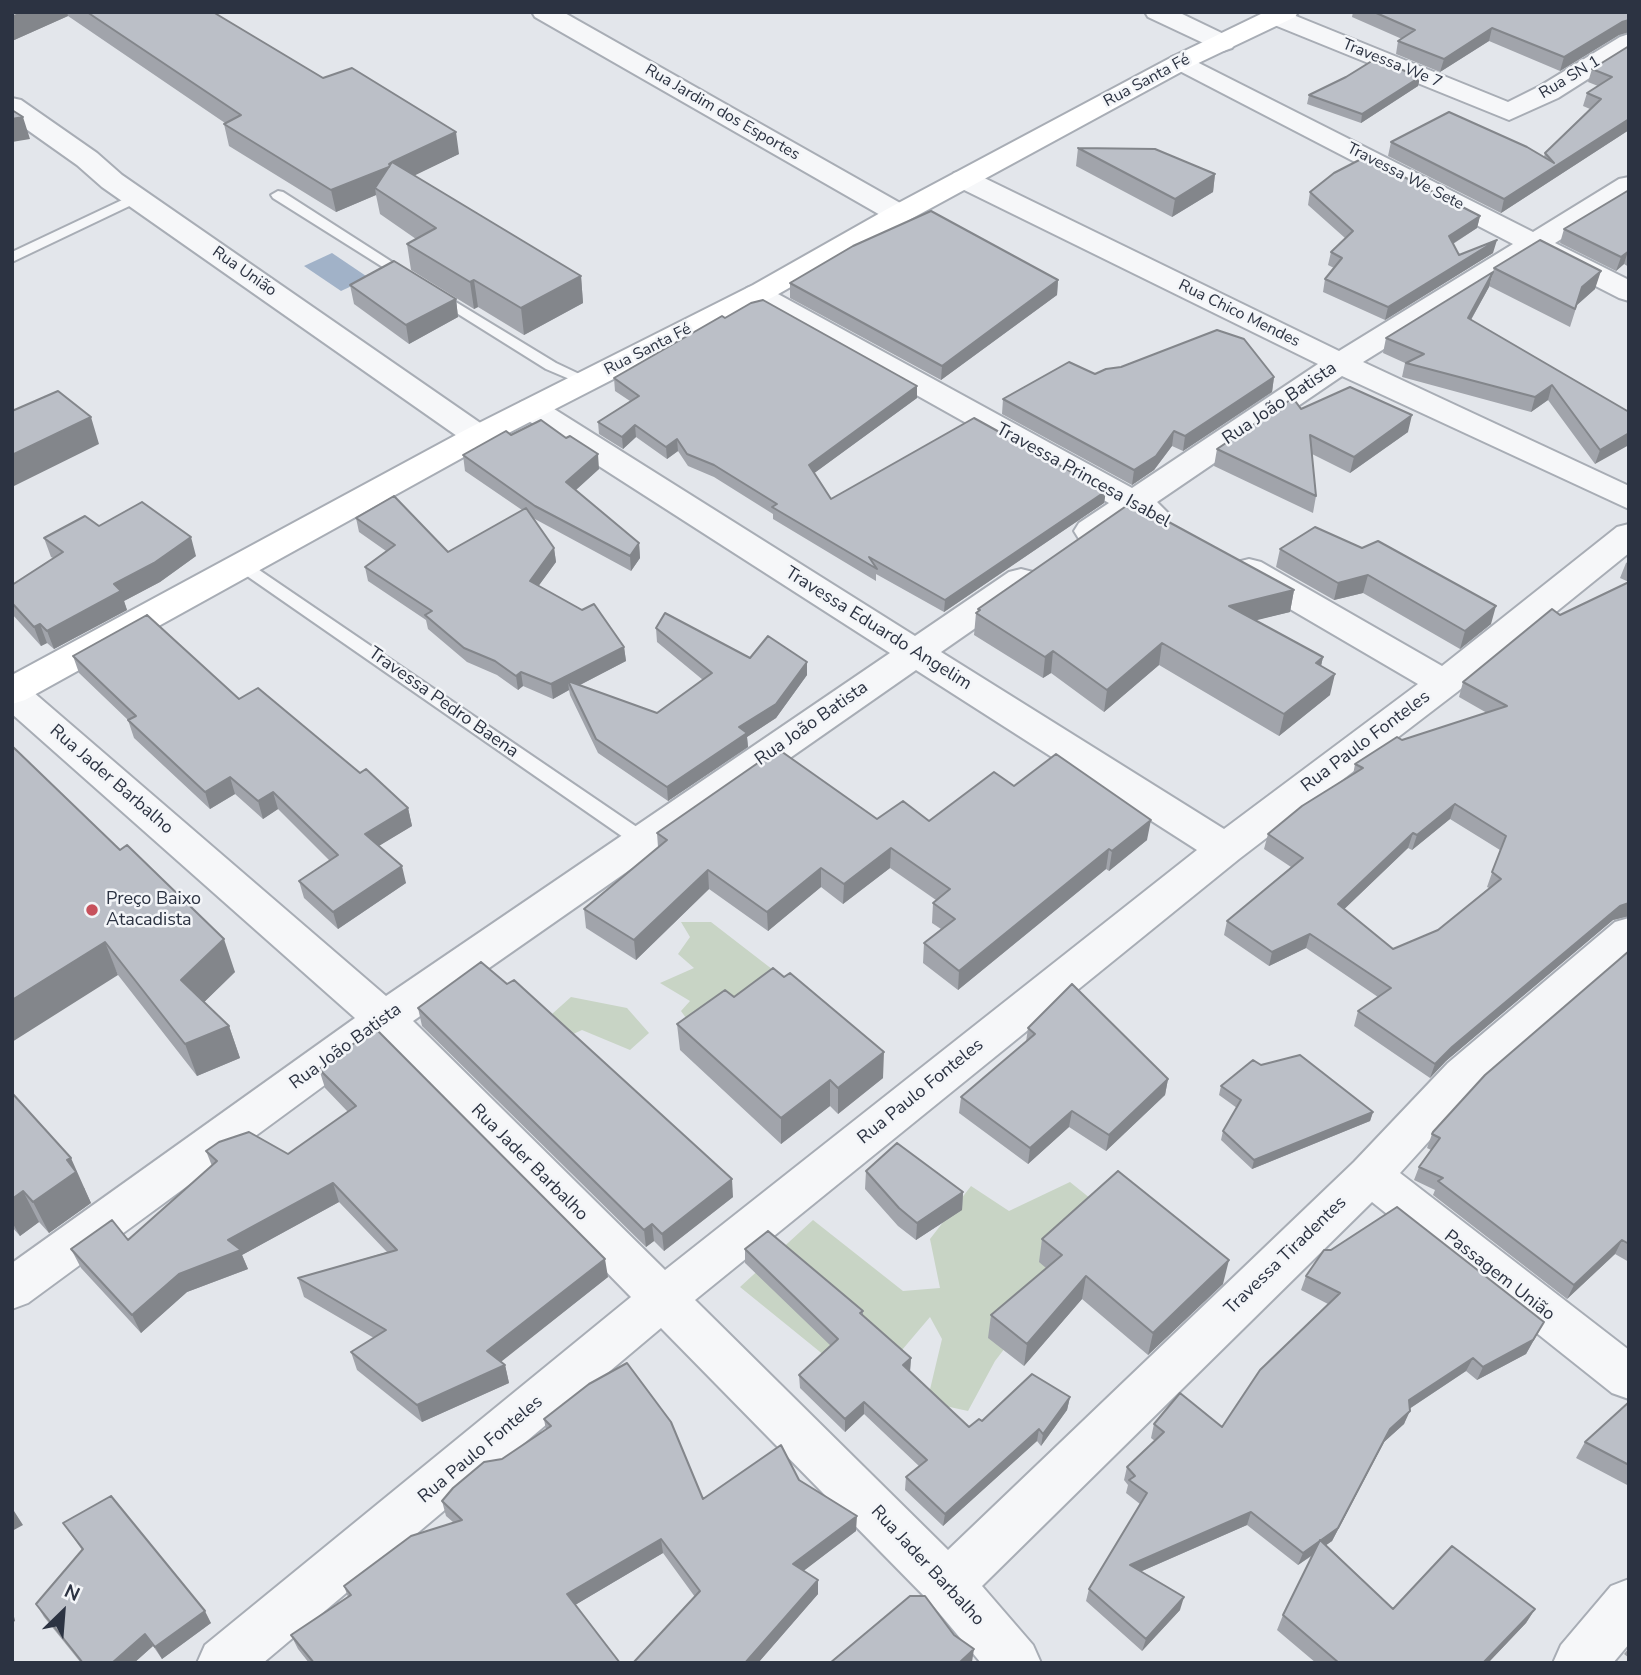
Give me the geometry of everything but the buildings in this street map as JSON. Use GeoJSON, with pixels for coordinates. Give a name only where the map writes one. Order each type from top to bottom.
{"type":"FeatureCollection","features":[{"type":"Feature","properties":{"kind":"street","name":"Rua Jardim dos Esportes"},"geometry":{"type":"LineString","coordinates":[[544,12],[899,214]]}},
{"type":"Feature","properties":{"kind":"street"},"geometry":{"type":"LineString","coordinates":[[1157,12],[1223,43]]}},
{"type":"Feature","properties":{"kind":"street","name":"Rua Santa Fé"},"geometry":{"type":"LineString","coordinates":[[12,693],[478,436],[757,294],[1181,62],[1281,15]]}},
{"type":"Feature","properties":{"kind":"street","name":"Travessa We 7"},"geometry":{"type":"LineString","coordinates":[[1281,15],[1509,111]]}},
{"type":"Feature","properties":{"kind":"street","name":"Rua SN 1"},"geometry":{"type":"LineString","coordinates":[[1509,111],[1549,92],[1629,42]]}},
{"type":"Feature","properties":{"kind":"street","name":"Travessa We Sete"},"geometry":{"type":"LineString","coordinates":[[1181,62],[1629,292]]}},
{"type":"Feature","properties":{"kind":"street","name":"Rua União"},"geometry":{"type":"LineString","coordinates":[[12,106],[478,436]]}},
{"type":"Feature","properties":{"kind":"street","name":"Rua Chico Mendes"},"geometry":{"type":"LineString","coordinates":[[964,179],[1340,363],[1629,499]]}},
{"type":"Feature","properties":{"kind":"street","name":"Rua João Batista"},"geometry":{"type":"LineString","coordinates":[[12,1289],[384,1019],[1133,502],[1340,363],[1629,185]]}},
{"type":"Feature","properties":{"kind":"street","name":"Travessa Princesa Isabel"},"geometry":{"type":"LineString","coordinates":[[757,294],[1181,530]]}},
{"type":"Feature","properties":{"kind":"street","name":"Travessa Eduardo Angelim"},"geometry":{"type":"LineString","coordinates":[[532,409],[1225,849]]}},
{"type":"Feature","properties":{"kind":"street","name":"Rua Paulo Fonteles"},"geometry":{"type":"LineString","coordinates":[[223,1663],[664,1298],[1225,849],[1444,683],[1629,536]]}},
{"type":"Feature","properties":{"kind":"street"},"geometry":{"type":"LineString","coordinates":[[1228,558],[1444,683]]}},
{"type":"Feature","properties":{"kind":"street","name":"Rua Jader Barbalho"},"geometry":{"type":"LineString","coordinates":[[12,693],[384,1019],[948,1585],[1015,1663]]}},
{"type":"Feature","properties":{"kind":"street","name":"Travessa Tiradentes"},"geometry":{"type":"LineString","coordinates":[[948,1585],[1370,1175],[1463,1075],[1629,933]]}},
{"type":"Feature","properties":{"kind":"street","name":"Passagem União"},"geometry":{"type":"LineString","coordinates":[[1370,1175],[1629,1378]]}},
{"type":"Feature","properties":{"kind":"street"},"geometry":{"type":"LineString","coordinates":[[1580,1663],[1629,1604]]}},
{"type":"Feature","properties":{"kind":"lane"},"geometry":{"type":"LineString","coordinates":[[278,195],[551,366],[586,381]]}},
{"type":"Feature","properties":{"kind":"lane"},"geometry":{"type":"LineString","coordinates":[[12,258],[137,197]]}},
{"type":"Feature","properties":{"kind":"lane","name":"Travessa Pedro Baena"},"geometry":{"type":"LineString","coordinates":[[243,565],[643,841]]}},
{"type":"Feature","properties":{"kind":"green space"},"geometry":{"type":"Polygon","coordinates":[[[681,922],[711,922],[812,1000],[691,1025],[681,1011],[690,1001],[660,983],[694,968],[678,954],[690,937],[681,922]]]}},
{"type":"Feature","properties":{"kind":"green space"},"geometry":{"type":"Polygon","coordinates":[[[571,997],[627,1008],[649,1033],[630,1050],[582,1030],[558,1041],[560,1022],[552,1014],[571,997]]]}},
{"type":"Feature","properties":{"kind":"green space"},"geometry":{"type":"Polygon","coordinates":[[[1070,1182],[1101,1207],[1035,1309],[995,1361],[968,1411],[927,1402],[942,1339],[930,1317],[902,1350],[830,1360],[740,1287],[813,1220],[903,1291],[940,1288],[930,1239],[971,1186],[1009,1211],[1070,1182]]]}},
{"type":"Feature","properties":{"kind":"water"},"geometry":{"type":"Polygon","coordinates":[[[332,253],[369,278],[341,291],[304,266],[332,253]]]}},
{"type":"Feature","properties":{"kind":"place","name":"Preço Baixo Atacadista"},"geometry":{"type":"Point","coordinates":[92,910]}}]}
